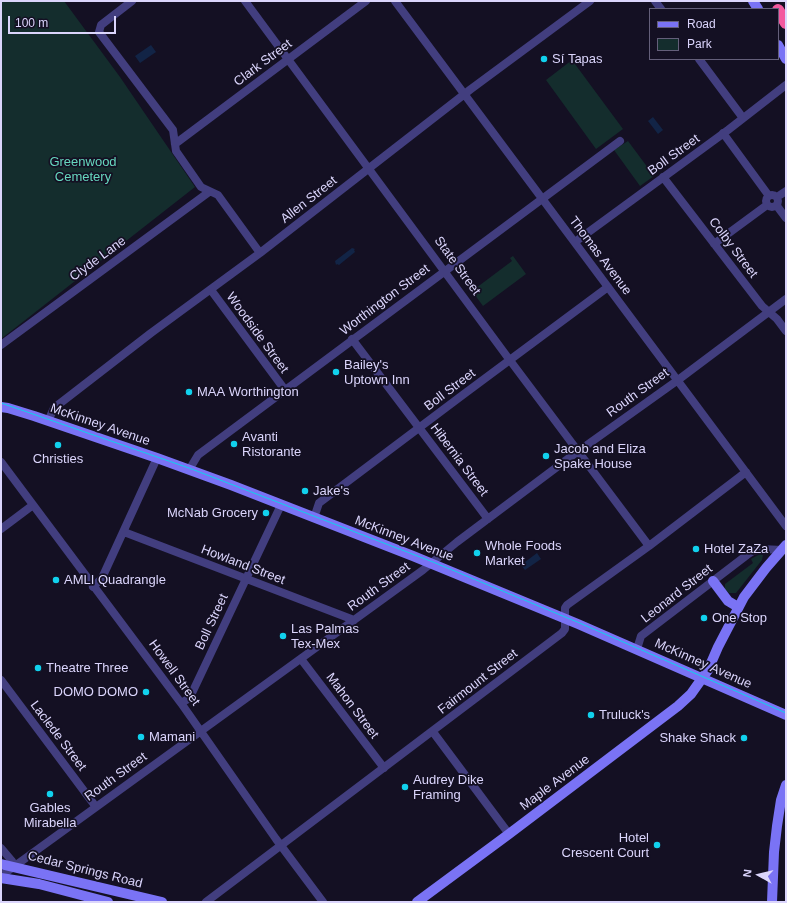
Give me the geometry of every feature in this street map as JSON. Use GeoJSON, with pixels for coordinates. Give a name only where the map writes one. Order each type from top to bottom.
{"type":"FeatureCollection","features":[{"type":"Feature","properties":{"kind":"highway"},"geometry":{"type":"LineString","coordinates":[[779,11],[786,22]]}},
{"type":"Feature","properties":{"kind":"main road"},"geometry":{"type":"LineString","coordinates":[[779,47],[786,59]]}},
{"type":"Feature","properties":{"kind":"main road","name":"McKinney Avenue"},"geometry":{"type":"LineString","coordinates":[[2,407],[157,458],[281,505],[565,619],[786,715]]}},
{"type":"Feature","properties":{"kind":"main road","name":"Maple Avenue"},"geometry":{"type":"LineString","coordinates":[[417,902],[425,898],[678,706],[694,691],[703,678],[738,607],[754,583],[784,548]]}},
{"type":"Feature","properties":{"kind":"main road"},"geometry":{"type":"LineString","coordinates":[[713,581],[728,601],[738,607]]}},
{"type":"Feature","properties":{"kind":"main road"},"geometry":{"type":"LineString","coordinates":[[772,902],[776,826],[781,800],[786,785]]}},
{"type":"Feature","properties":{"kind":"main road","name":"Cedar Springs Road"},"geometry":{"type":"LineString","coordinates":[[1,864],[162,902]]}},
{"type":"Feature","properties":{"kind":"main road","name":"Cedar Springs Road"},"geometry":{"type":"LineString","coordinates":[[1,877],[39,884],[108,902]]}},
{"type":"Feature","properties":{"kind":"street"},"geometry":{"type":"LineString","coordinates":[[132,1],[102,24],[99,28],[101,34],[173,130],[175,137],[174,144],[177,154],[201,187],[218,195],[260,253]]}},
{"type":"Feature","properties":{"kind":"street","name":"State Street"},"geometry":{"type":"LineString","coordinates":[[245,1],[649,546]]}},
{"type":"Feature","properties":{"kind":"street","name":"Clark Street"},"geometry":{"type":"LineString","coordinates":[[174,144],[289,60],[366,1]]}},
{"type":"Feature","properties":{"kind":"street","name":"Thomas Avenue"},"geometry":{"type":"LineString","coordinates":[[395,1],[786,526]]}},
{"type":"Feature","properties":{"kind":"street","name":"Allen Street"},"geometry":{"type":"LineString","coordinates":[[48,421],[54,408],[151,333],[260,253],[585,3]]}},
{"type":"Feature","properties":{"kind":"street"},"geometry":{"type":"LineString","coordinates":[[700,60],[743,118]]}},
{"type":"Feature","properties":{"kind":"street","name":"Boll Street"},"geometry":{"type":"LineString","coordinates":[[575,242],[723,134],[786,85]]}},
{"type":"Feature","properties":{"kind":"street"},"geometry":{"type":"LineString","coordinates":[[723,134],[773,196],[779,201],[776,206]]}},
{"type":"Feature","properties":{"kind":"street","name":"Worthington Street"},"geometry":{"type":"LineString","coordinates":[[189,470],[196,456],[620,141]]}},
{"type":"Feature","properties":{"kind":"street","name":"Colby Street"},"geometry":{"type":"LineString","coordinates":[[663,177],[762,306],[777,319],[786,331]]}},
{"type":"Feature","properties":{"kind":"street"},"geometry":{"type":"LineString","coordinates":[[767,205],[766,200],[786,191]]}},
{"type":"Feature","properties":{"kind":"street","name":"Clyde Lane"},"geometry":{"type":"LineString","coordinates":[[1,345],[209,192]]}},
{"type":"Feature","properties":{"kind":"street"},"geometry":{"type":"LineString","coordinates":[[714,244],[767,205]]}},
{"type":"Feature","properties":{"kind":"street"},"geometry":{"type":"LineString","coordinates":[[767,205],[771,207],[776,206]]}},
{"type":"Feature","properties":{"kind":"street"},"geometry":{"type":"LineString","coordinates":[[776,206],[786,218]]}},
{"type":"Feature","properties":{"kind":"street","name":"Boll Street"},"geometry":{"type":"LineString","coordinates":[[314,518],[319,503],[608,287]]}},
{"type":"Feature","properties":{"kind":"street","name":"Woodside Street"},"geometry":{"type":"LineString","coordinates":[[211,290],[284,390]]}},
{"type":"Feature","properties":{"kind":"street","name":"Routh Street"},"geometry":{"type":"LineString","coordinates":[[1,877],[14,866],[431,564],[457,542],[578,451],[678,380],[786,299]]}},
{"type":"Feature","properties":{"kind":"street","name":"Hibernia Street"},"geometry":{"type":"LineString","coordinates":[[352,340],[488,520]]}},
{"type":"Feature","properties":{"kind":"street"},"geometry":{"type":"LineString","coordinates":[[93,586],[102,578],[157,458]]}},
{"type":"Feature","properties":{"kind":"street","name":"Howell Street"},"geometry":{"type":"LineString","coordinates":[[1,462],[181,703],[322,902]]}},
{"type":"Feature","properties":{"kind":"street","name":"Fairmount Street"},"geometry":{"type":"LineString","coordinates":[[206,902],[433,732],[562,633],[565,629],[565,608],[567,604],[649,546],[746,472]]}},
{"type":"Feature","properties":{"kind":"street"},"geometry":{"type":"LineString","coordinates":[[1,529],[33,505]]}},
{"type":"Feature","properties":{"kind":"street","name":"Boll Street"},"geometry":{"type":"LineString","coordinates":[[181,703],[188,699],[192,693],[281,505]]}},
{"type":"Feature","properties":{"kind":"street","name":"Howland Street"},"geometry":{"type":"LineString","coordinates":[[124,532],[354,620]]}},
{"type":"Feature","properties":{"kind":"street","name":"Leonard Street"},"geometry":{"type":"LineString","coordinates":[[637,650],[641,636],[753,551],[761,549],[784,548]]}},
{"type":"Feature","properties":{"kind":"street","name":"Mahon Street"},"geometry":{"type":"LineString","coordinates":[[300,659],[384,768]]}},
{"type":"Feature","properties":{"kind":"street","name":"Laclede Street"},"geometry":{"type":"LineString","coordinates":[[1,680],[96,807]]}},
{"type":"Feature","properties":{"kind":"street"},"geometry":{"type":"LineString","coordinates":[[433,732],[509,834]]}},
{"type":"Feature","properties":{"kind":"street"},"geometry":{"type":"LineString","coordinates":[[1,848],[12,861],[14,866]]}},
{"type":"Feature","properties":{"kind":"green space","name":"Greenwood Cemetery"},"geometry":{"type":"Polygon","coordinates":[[[1,1],[64,1],[120,77],[195,187],[1,339],[1,1]]]}},
{"type":"Feature","properties":{"kind":"green space"},"geometry":{"type":"Polygon","coordinates":[[[572,60],[623,129],[596,149],[546,80],[572,60]]]}},
{"type":"Feature","properties":{"kind":"green space"},"geometry":{"type":"Polygon","coordinates":[[[628,141],[654,176],[640,186],[614,150],[628,141]]]}},
{"type":"Feature","properties":{"kind":"green space"},"geometry":{"type":"Polygon","coordinates":[[[513,256],[526,274],[483,306],[472,291],[512,261],[510,258],[513,256]]]}},
{"type":"Feature","properties":{"kind":"green space"},"geometry":{"type":"Polygon","coordinates":[[[760,554],[763,555],[762,560],[736,593],[729,593],[725,589],[725,584],[753,563],[751,559],[760,554]]]}},
{"type":"Feature","properties":{"kind":"water"},"geometry":{"type":"Polygon","coordinates":[[[151,45],[156,52],[140,63],[135,56],[151,45]]]}},
{"type":"Feature","properties":{"kind":"water"},"geometry":{"type":"Polygon","coordinates":[[[653,117],[663,130],[658,134],[648,121],[653,117]]]}},
{"type":"Feature","properties":{"kind":"water"},"geometry":{"type":"Polygon","coordinates":[[[352,248],[355,249],[355,252],[339,265],[336,265],[335,261],[352,248]]]}},
{"type":"Feature","properties":{"kind":"water"},"geometry":{"type":"Polygon","coordinates":[[[537,553],[541,559],[525,570],[521,565],[537,553]]]}},
{"type":"Feature","properties":{"kind":"tram line"},"geometry":{"type":"LineString","coordinates":[[1,403],[189,468],[433,562],[582,624],[786,713]]}},
{"type":"Feature","properties":{"kind":"place","name":"Sí Tapas"},"geometry":{"type":"Point","coordinates":[544,59]}},
{"type":"Feature","properties":{"kind":"place","name":"Bailey's Uptown Inn"},"geometry":{"type":"Point","coordinates":[336,372]}},
{"type":"Feature","properties":{"kind":"place","name":"MAA Worthington"},"geometry":{"type":"Point","coordinates":[189,392]}},
{"type":"Feature","properties":{"kind":"place","name":"Avanti Ristorante"},"geometry":{"type":"Point","coordinates":[234,444]}},
{"type":"Feature","properties":{"kind":"place","name":"Christies"},"geometry":{"type":"Point","coordinates":[58,445]}},
{"type":"Feature","properties":{"kind":"place","name":"Jacob and Eliza Spake House"},"geometry":{"type":"Point","coordinates":[546,456]}},
{"type":"Feature","properties":{"kind":"place","name":"Jake's"},"geometry":{"type":"Point","coordinates":[305,491]}},
{"type":"Feature","properties":{"kind":"place","name":"McNab Grocery"},"geometry":{"type":"Point","coordinates":[266,513]}},
{"type":"Feature","properties":{"kind":"place","name":"Hotel ZaZa"},"geometry":{"type":"Point","coordinates":[696,549]}},
{"type":"Feature","properties":{"kind":"place","name":"Whole Foods Market"},"geometry":{"type":"Point","coordinates":[477,553]}},
{"type":"Feature","properties":{"kind":"place","name":"AMLI Quadrangle"},"geometry":{"type":"Point","coordinates":[56,580]}},
{"type":"Feature","properties":{"kind":"place","name":"One Stop"},"geometry":{"type":"Point","coordinates":[704,618]}},
{"type":"Feature","properties":{"kind":"place","name":"Las Palmas Tex-Mex"},"geometry":{"type":"Point","coordinates":[283,636]}},
{"type":"Feature","properties":{"kind":"place","name":"Theatre Three"},"geometry":{"type":"Point","coordinates":[38,668]}},
{"type":"Feature","properties":{"kind":"place","name":"DOMO DOMO"},"geometry":{"type":"Point","coordinates":[146,692]}},
{"type":"Feature","properties":{"kind":"place","name":"Truluck's"},"geometry":{"type":"Point","coordinates":[591,715]}},
{"type":"Feature","properties":{"kind":"place","name":"Mamani"},"geometry":{"type":"Point","coordinates":[141,737]}},
{"type":"Feature","properties":{"kind":"place","name":"Shake Shack"},"geometry":{"type":"Point","coordinates":[744,738]}},
{"type":"Feature","properties":{"kind":"place","name":"Audrey Dike Framing"},"geometry":{"type":"Point","coordinates":[405,787]}},
{"type":"Feature","properties":{"kind":"place","name":"Gables Mirabella"},"geometry":{"type":"Point","coordinates":[50,794]}},
{"type":"Feature","properties":{"kind":"place","name":"Hotel Crescent Court"},"geometry":{"type":"Point","coordinates":[657,845]}}]}
